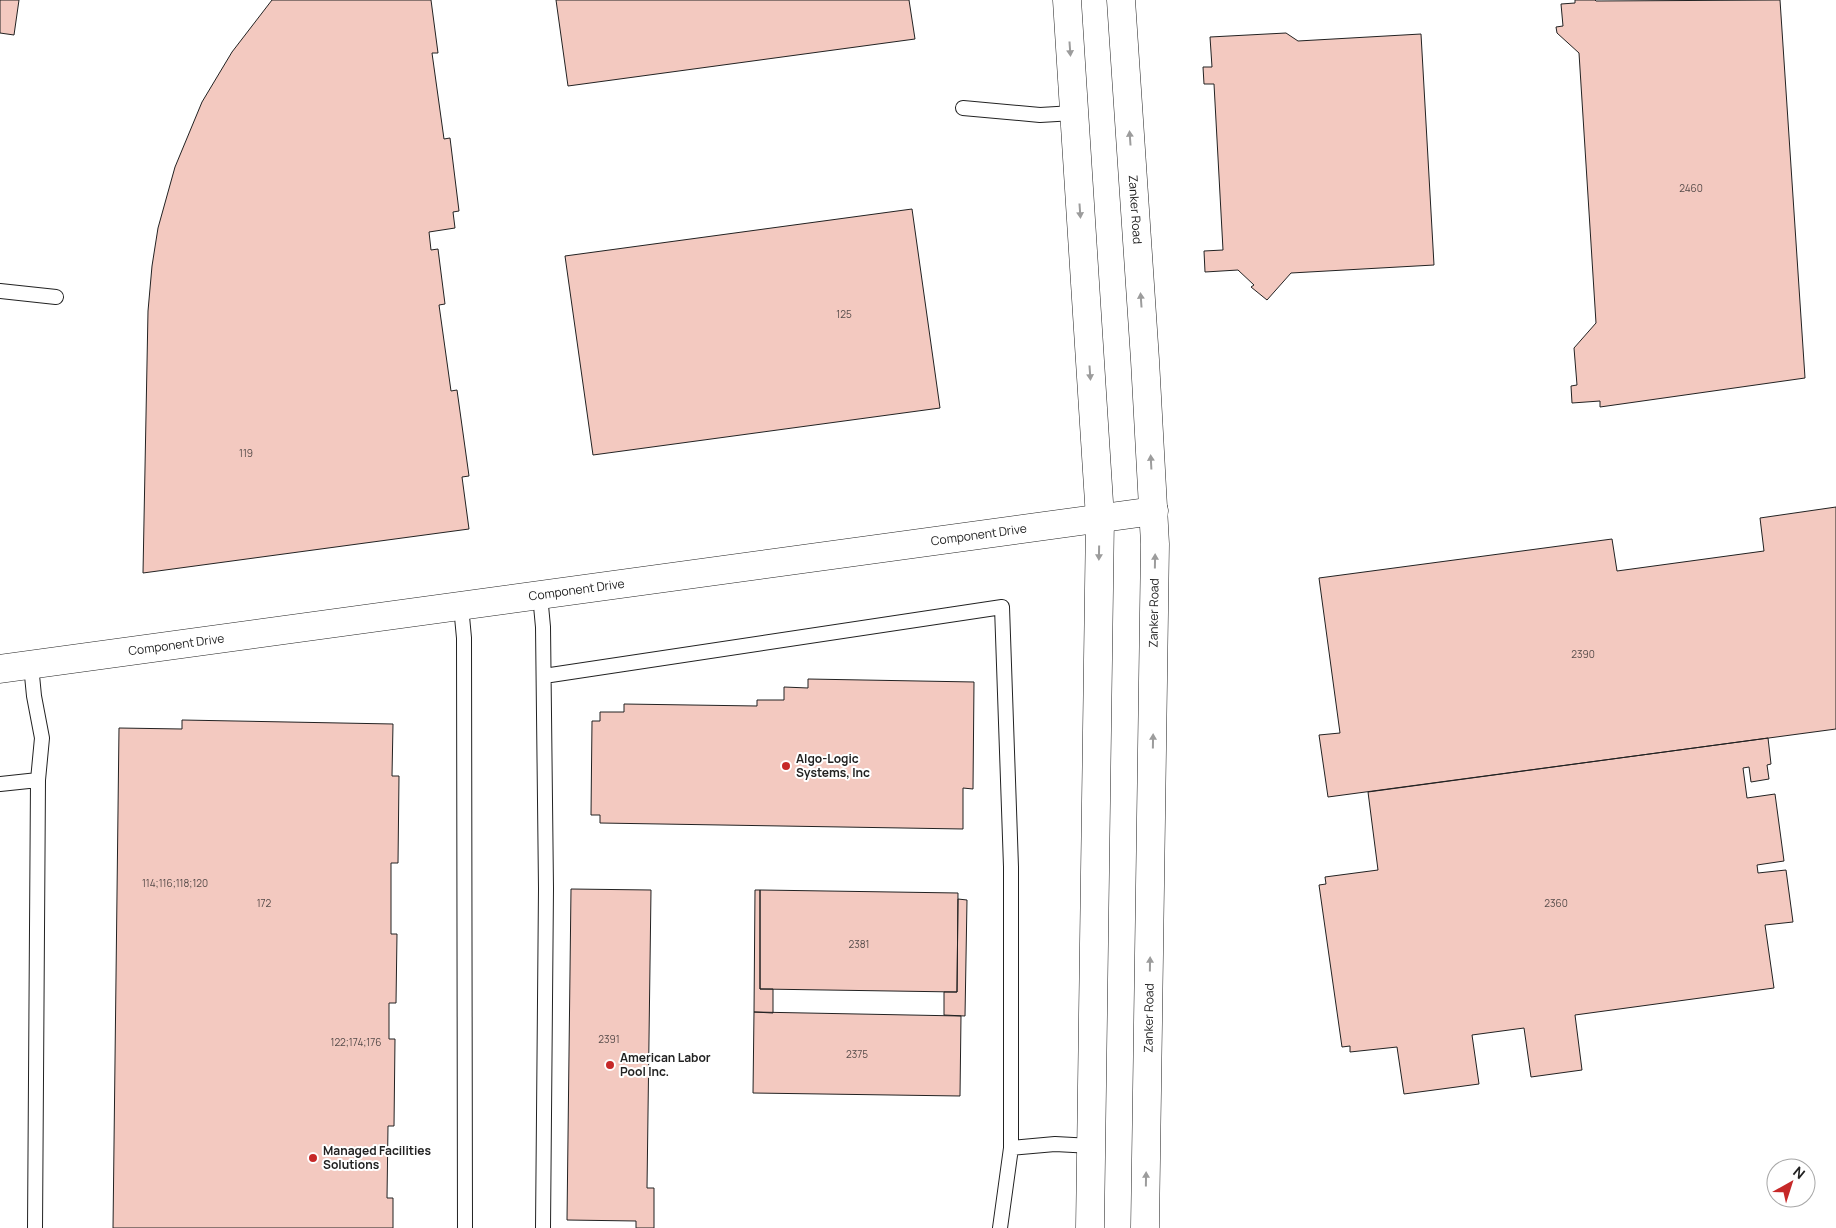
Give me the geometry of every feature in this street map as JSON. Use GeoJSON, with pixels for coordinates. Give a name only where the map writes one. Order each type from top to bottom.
{"type":"FeatureCollection","features":[{"type":"Feature","properties":{"kind":"main road"},"geometry":{"type":"LineString","coordinates":[[1067,0],[1100,518],[1090,1228]]}},
{"type":"Feature","properties":{"kind":"main road","name":"Zanker Road"},"geometry":{"type":"LineString","coordinates":[[1121,0],[1155,544],[1146,1228]]}},
{"type":"Feature","properties":{"kind":"main road","name":"Component Drive"},"geometry":{"type":"LineString","coordinates":[[0,669],[1154,511]]}},
{"type":"Feature","properties":{"kind":"lane"},"geometry":{"type":"LineString","coordinates":[[963,108],[1040,115],[1074,113]]}},
{"type":"Feature","properties":{"kind":"lane"},"geometry":{"type":"LineString","coordinates":[[0,291],[56,297]]}},
{"type":"Feature","properties":{"kind":"lane"},"geometry":{"type":"LineString","coordinates":[[540,596],[544,676],[546,888],[543,1228]]}},
{"type":"Feature","properties":{"kind":"lane"},"geometry":{"type":"LineString","coordinates":[[461,606],[464,638],[465,1228]]}},
{"type":"Feature","properties":{"kind":"lane"},"geometry":{"type":"LineString","coordinates":[[544,676],[1002,607],[1011,867],[1011,1148],[1000,1228]]}},
{"type":"Feature","properties":{"kind":"lane"},"geometry":{"type":"LineString","coordinates":[[30,665],[42,738],[38,780],[35,1228]]}},
{"type":"Feature","properties":{"kind":"lane"},"geometry":{"type":"LineString","coordinates":[[0,784],[38,780]]}},
{"type":"Feature","properties":{"kind":"lane"},"geometry":{"type":"LineString","coordinates":[[1011,1148],[1055,1144],[1092,1146]]}},
{"type":"Feature","properties":{"kind":"building"},"geometry":{"type":"Polygon","coordinates":[[[0,0],[19,0],[14,35],[0,33],[0,0]]]}},
{"type":"Feature","properties":{"kind":"building"},"geometry":{"type":"Polygon","coordinates":[[[272,0],[431,0],[438,53],[432,53],[444,139],[450,138],[459,211],[453,212],[455,228],[429,232],[431,250],[438,249],[445,304],[439,305],[451,391],[457,390],[469,476],[462,477],[469,529],[143,573],[148,311],[158,228],[175,167],[202,102],[232,52],[272,0]]]}},
{"type":"Feature","properties":{"kind":"building"},"geometry":{"type":"Polygon","coordinates":[[[556,0],[909,0],[915,39],[568,86],[556,0]]]}},
{"type":"Feature","properties":{"kind":"building"},"geometry":{"type":"Polygon","coordinates":[[[1575,0],[1780,0],[1805,378],[1600,407],[1600,401],[1572,403],[1571,386],[1577,385],[1574,348],[1596,323],[1579,53],[1557,33],[1556,27],[1563,26],[1561,4],[1575,3],[1575,0]]]}},
{"type":"Feature","properties":{"kind":"building"},"geometry":{"type":"Polygon","coordinates":[[[1286,33],[1298,41],[1421,34],[1434,265],[1291,273],[1267,300],[1251,287],[1254,285],[1238,270],[1205,272],[1204,251],[1223,250],[1214,84],[1204,84],[1203,67],[1212,67],[1210,37],[1286,33]]]}},
{"type":"Feature","properties":{"kind":"building"},"geometry":{"type":"Polygon","coordinates":[[[912,209],[940,408],[593,455],[565,256],[912,209]]]}},
{"type":"Feature","properties":{"kind":"building"},"geometry":{"type":"Polygon","coordinates":[[[1836,507],[1836,729],[1328,797],[1319,735],[1340,733],[1319,578],[1612,539],[1617,571],[1764,551],[1760,518],[1836,507]]]}},
{"type":"Feature","properties":{"kind":"building"},"geometry":{"type":"Polygon","coordinates":[[[808,679],[974,682],[973,789],[963,788],[963,829],[600,823],[600,815],[591,815],[592,721],[600,721],[600,712],[624,712],[624,704],[757,706],[757,700],[784,700],[784,687],[808,688],[808,679]]]}},
{"type":"Feature","properties":{"kind":"building"},"geometry":{"type":"Polygon","coordinates":[[[182,720],[393,724],[392,776],[399,776],[398,863],[391,863],[391,934],[397,934],[396,1003],[389,1003],[389,1039],[395,1039],[394,1126],[388,1126],[387,1198],[393,1198],[393,1228],[113,1228],[119,728],[182,729],[182,720]]]}},
{"type":"Feature","properties":{"kind":"building"},"geometry":{"type":"Polygon","coordinates":[[[1768,738],[1771,764],[1767,765],[1769,779],[1751,782],[1749,767],[1743,768],[1747,798],[1775,794],[1784,861],[1757,865],[1758,873],[1786,870],[1793,922],[1765,925],[1774,988],[1575,1015],[1582,1070],[1531,1077],[1524,1028],[1472,1035],[1479,1084],[1404,1094],[1397,1047],[1350,1052],[1350,1046],[1342,1047],[1319,885],[1326,884],[1325,877],[1378,870],[1368,792],[1768,738]]]}},
{"type":"Feature","properties":{"kind":"building"},"geometry":{"type":"Polygon","coordinates":[[[571,889],[651,890],[647,1188],[654,1188],[654,1228],[636,1228],[636,1221],[567,1220],[571,889]]]}},
{"type":"Feature","properties":{"kind":"building"},"geometry":{"type":"Polygon","coordinates":[[[755,890],[760,890],[760,989],[773,989],[773,1013],[754,1012],[755,890]]]}},
{"type":"Feature","properties":{"kind":"building"},"geometry":{"type":"Polygon","coordinates":[[[760,890],[958,893],[957,992],[760,989],[760,890]]]}},
{"type":"Feature","properties":{"kind":"building"},"geometry":{"type":"Polygon","coordinates":[[[958,899],[967,900],[965,1016],[944,1015],[944,992],[957,992],[958,899]]]}},
{"type":"Feature","properties":{"kind":"building"},"geometry":{"type":"Polygon","coordinates":[[[754,1012],[961,1016],[960,1096],[753,1093],[754,1012]]]}},
{"type":"Feature","properties":{"kind":"place","name":"Algo-Logic Systems, Inc"},"geometry":{"type":"Point","coordinates":[786,766]}},
{"type":"Feature","properties":{"kind":"place","name":"American Labor Pool Inc."},"geometry":{"type":"Point","coordinates":[610,1065]}},
{"type":"Feature","properties":{"kind":"place","name":"Managed Facilities Solutions"},"geometry":{"type":"Point","coordinates":[313,1158]}}]}
